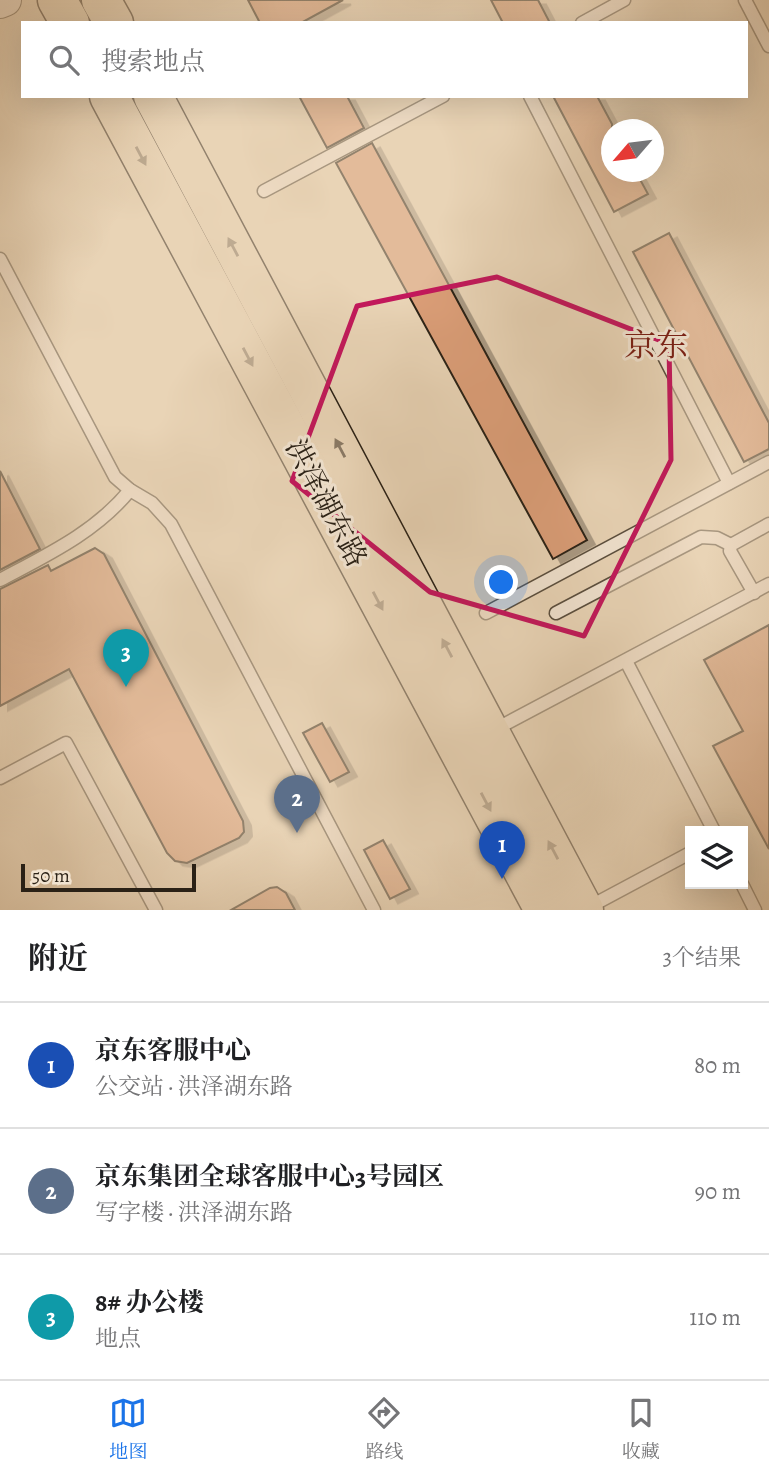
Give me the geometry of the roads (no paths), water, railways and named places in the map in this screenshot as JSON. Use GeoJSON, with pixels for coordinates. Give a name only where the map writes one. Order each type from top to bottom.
{"type":"FeatureCollection","features":[{"type":"Feature","properties":{"kind":"main road"},"geometry":{"type":"LineString","coordinates":[[57,0],[69,21]]}},
{"type":"Feature","properties":{"kind":"main road"},"geometry":{"type":"LineString","coordinates":[[102,0],[113,21]]}},
{"type":"Feature","properties":{"kind":"main road","name":"洪泽湖东路"},"geometry":{"type":"LineString","coordinates":[[110,98],[544,910]]}},
{"type":"Feature","properties":{"kind":"main road","name":"洪泽湖东路"},"geometry":{"type":"LineString","coordinates":[[154,98],[584,910]]}},
{"type":"Feature","properties":{"kind":"lane"},"geometry":{"type":"LineString","coordinates":[[586,21],[624,0]]}},
{"type":"Feature","properties":{"kind":"lane"},"geometry":{"type":"LineString","coordinates":[[745,0],[769,46]]}},
{"type":"Feature","properties":{"kind":"lane"},"geometry":{"type":"LineString","coordinates":[[264,191],[439,98]]}},
{"type":"Feature","properties":{"kind":"lane"},"geometry":{"type":"LineString","coordinates":[[531,98],[730,483]]}},
{"type":"Feature","properties":{"kind":"lane"},"geometry":{"type":"LineString","coordinates":[[0,259],[115,477],[130,491],[152,503],[171,524],[373,910]]}},
{"type":"Feature","properties":{"kind":"lane"},"geometry":{"type":"LineString","coordinates":[[486,613],[769,462]]}},
{"type":"Feature","properties":{"kind":"lane"},"geometry":{"type":"LineString","coordinates":[[0,580],[70,543],[114,510],[130,491]]}},
{"type":"Feature","properties":{"kind":"lane"},"geometry":{"type":"LineString","coordinates":[[731,545],[769,524]]}},
{"type":"Feature","properties":{"kind":"lane"},"geometry":{"type":"LineString","coordinates":[[556,613],[701,537],[717,538],[731,545]]}},
{"type":"Feature","properties":{"kind":"lane"},"geometry":{"type":"LineString","coordinates":[[731,545],[730,551],[754,593]]}},
{"type":"Feature","properties":{"kind":"lane"},"geometry":{"type":"LineString","coordinates":[[491,732],[769,584]]}},
{"type":"Feature","properties":{"kind":"lane"},"geometry":{"type":"LineString","coordinates":[[626,661],[711,826]]}},
{"type":"Feature","properties":{"kind":"lane"},"geometry":{"type":"LineString","coordinates":[[0,778],[66,743],[156,910]]}},
{"type":"Feature","properties":{"kind":"lane"},"geometry":{"type":"LineString","coordinates":[[584,910],[685,856]]}},
{"type":"Feature","properties":{"kind":"lane"},"geometry":{"type":"LineString","coordinates":[[744,889],[755,910]]}},
{"type":"Feature","properties":{"kind":"place","name":"8# 办公楼"},"geometry":{"type":"Point","coordinates":[126,687]}},
{"type":"Feature","properties":{"kind":"place","name":"京东集团全球客服中心3号园区"},"geometry":{"type":"Point","coordinates":[297,833]}},
{"type":"Feature","properties":{"kind":"place","name":"京东客服中心"},"geometry":{"type":"Point","coordinates":[502,879]}},
{"type":"Feature","properties":{"kind":"district","name":"京东"},"geometry":{"type":"Point","coordinates":[656,345]}}]}
